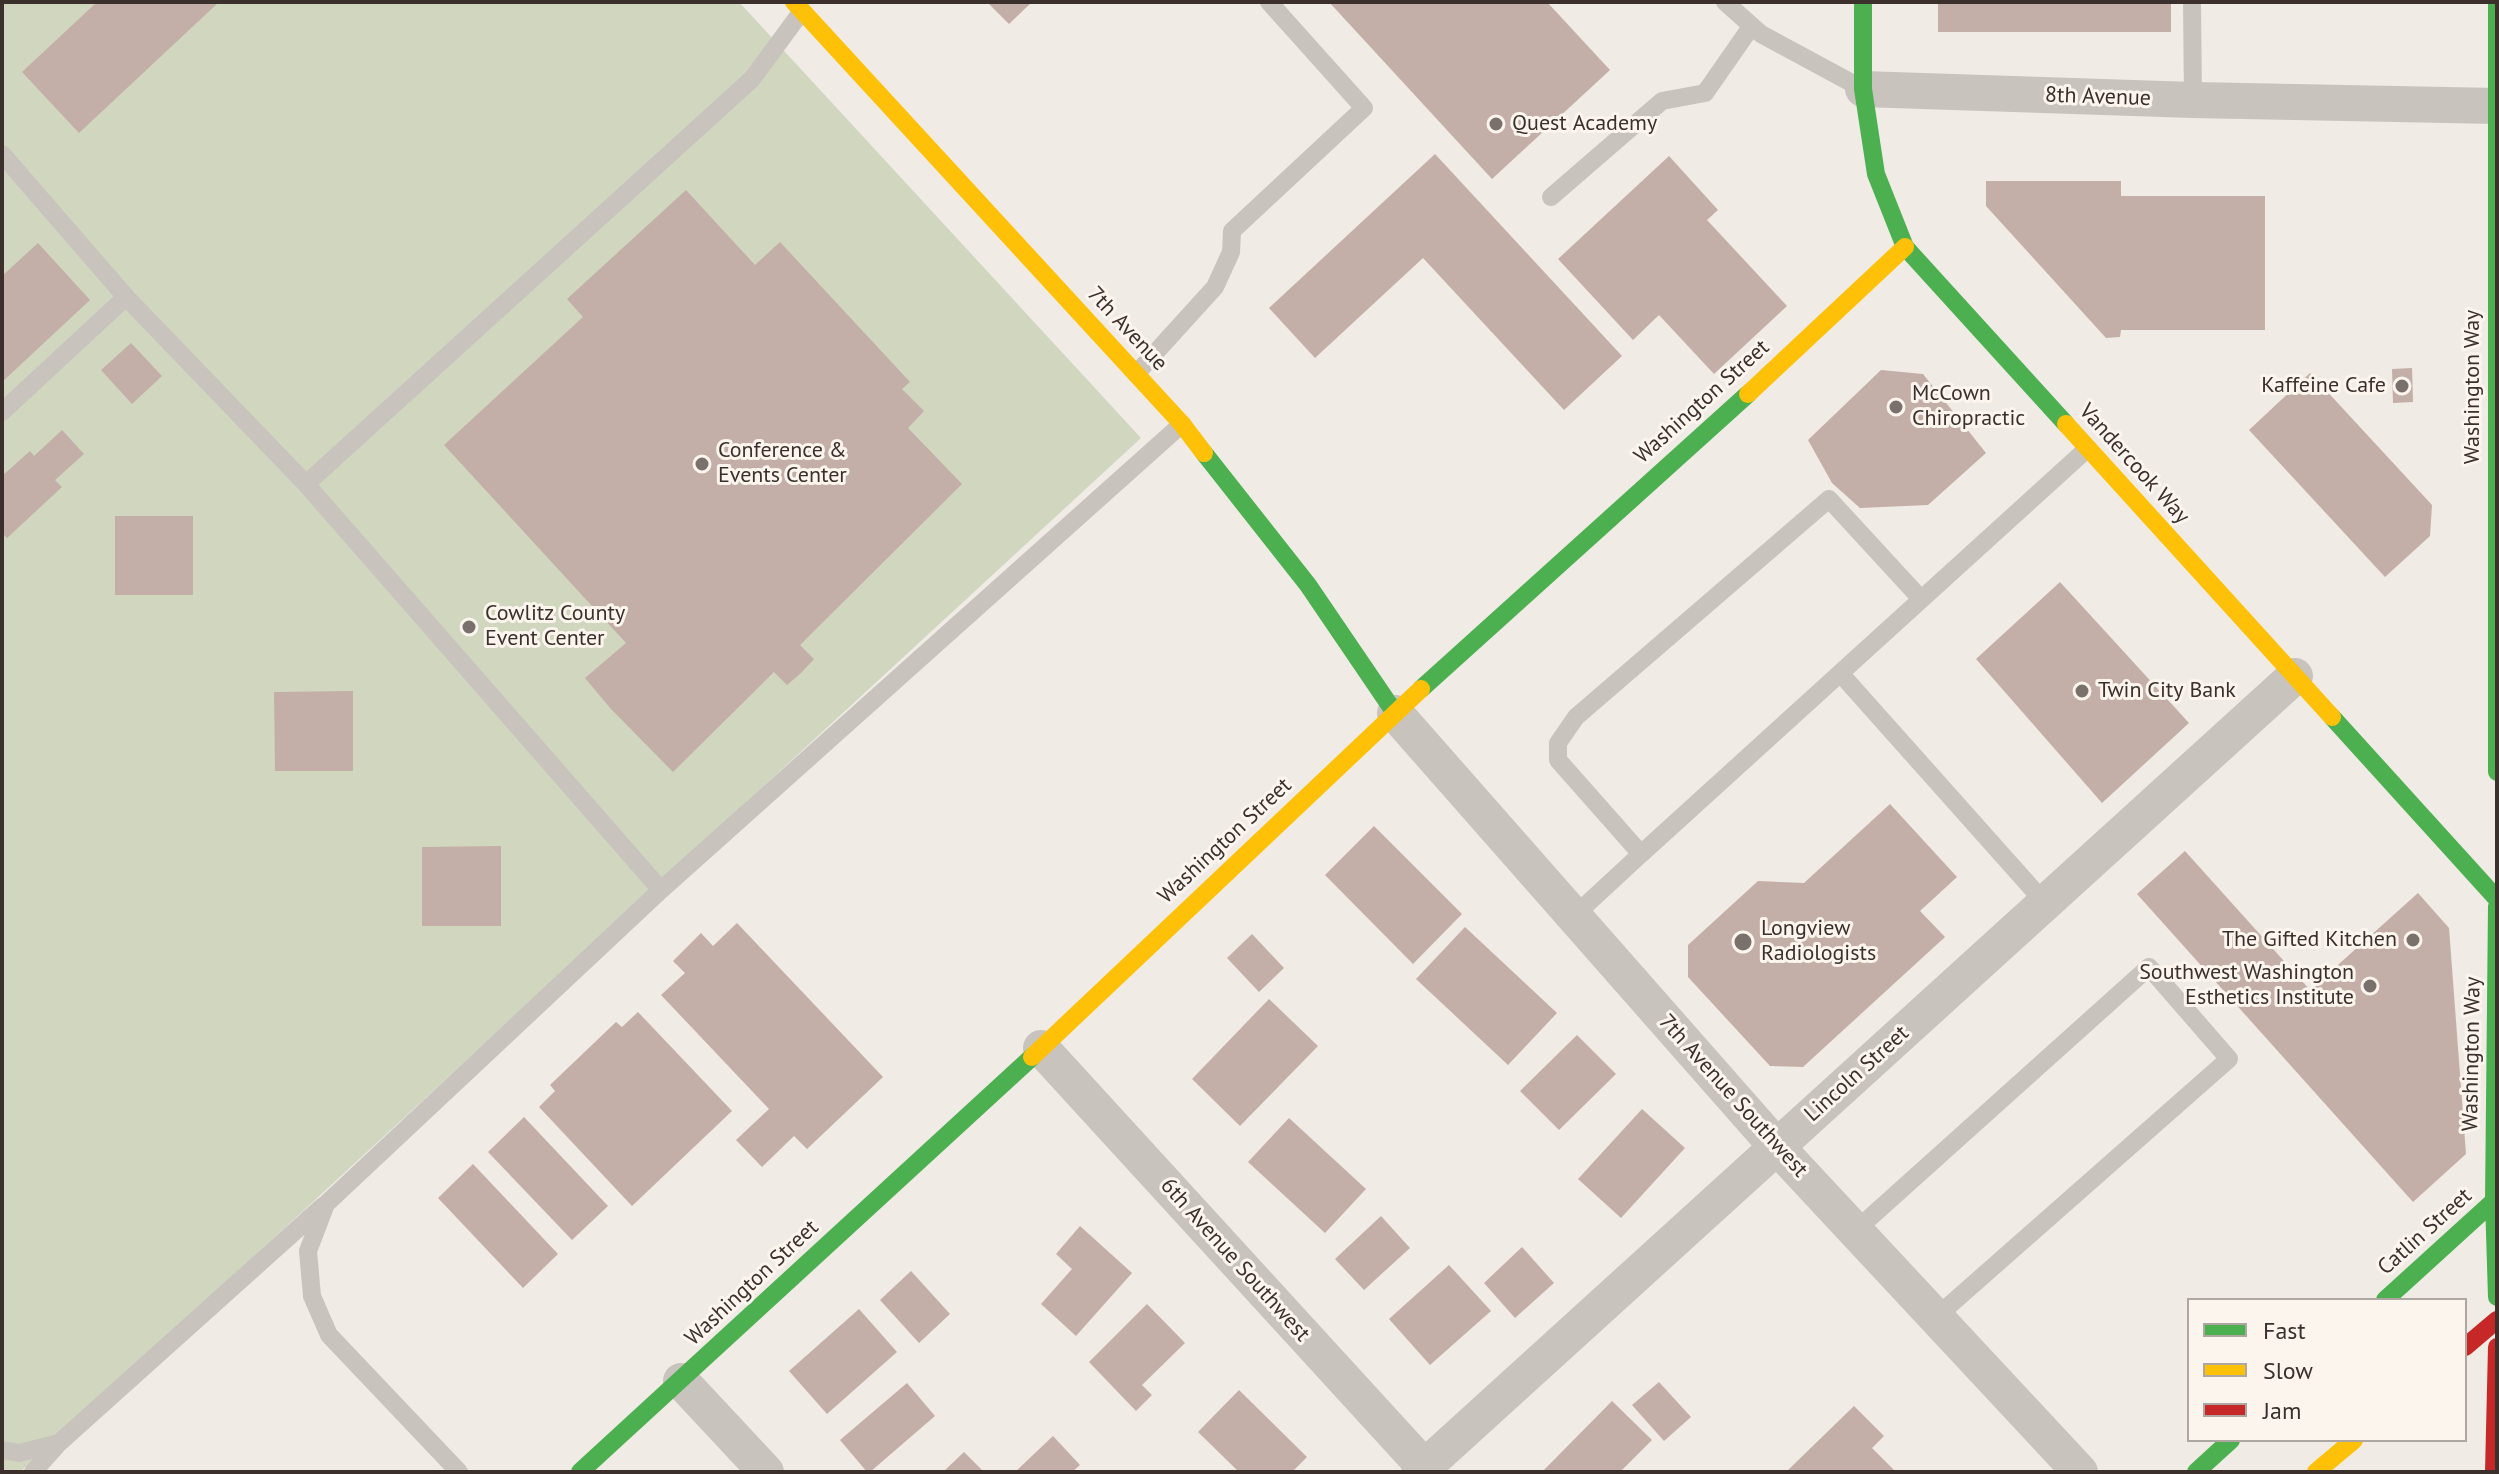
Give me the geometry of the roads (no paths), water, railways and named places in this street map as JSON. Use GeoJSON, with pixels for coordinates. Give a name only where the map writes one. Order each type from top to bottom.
{"type":"FeatureCollection","features":[{"type":"Feature","properties":{"kind":"street","name":"Vandercook Way"},"geometry":{"type":"LineString","coordinates":[[1863,2],[1863,89],[1876,174],[1905,247],[2497,899]]}},
{"type":"Feature","properties":{"kind":"street","name":"Washington Way"},"geometry":{"type":"LineString","coordinates":[[2497,2],[2497,772]]}},
{"type":"Feature","properties":{"kind":"street","name":"7th Avenue"},"geometry":{"type":"LineString","coordinates":[[801,5],[1182,424],[1308,585],[1395,713]]}},
{"type":"Feature","properties":{"kind":"street","name":"8th Avenue"},"geometry":{"type":"LineString","coordinates":[[1863,89],[2497,106]]}},
{"type":"Feature","properties":{"kind":"street","name":"Washington Street"},"geometry":{"type":"LineString","coordinates":[[580,1472],[1041,1048],[1395,713],[1724,416],[1905,247]]}},
{"type":"Feature","properties":{"kind":"street","name":"Lincoln Street"},"geometry":{"type":"LineString","coordinates":[[1424,1470],[2295,676]]}},
{"type":"Feature","properties":{"kind":"street","name":"7th Avenue Southwest"},"geometry":{"type":"LineString","coordinates":[[1395,713],[1777,1147],[2080,1472]]}},
{"type":"Feature","properties":{"kind":"street","name":"Washington Way"},"geometry":{"type":"LineString","coordinates":[[2497,906],[2497,1297]]}},
{"type":"Feature","properties":{"kind":"street","name":"6th Avenue Southwest"},"geometry":{"type":"LineString","coordinates":[[1041,1048],[1424,1470]]}},
{"type":"Feature","properties":{"kind":"street","name":"Catlin Street"},"geometry":{"type":"LineString","coordinates":[[2387,1298],[2496,1200]]}},
{"type":"Feature","properties":{"kind":"street"},"geometry":{"type":"LineString","coordinates":[[2467,1345],[2497,1320]]}},
{"type":"Feature","properties":{"kind":"street"},"geometry":{"type":"LineString","coordinates":[[2494,1472],[2497,1347]]}},
{"type":"Feature","properties":{"kind":"street"},"geometry":{"type":"LineString","coordinates":[[681,1381],[766,1472]]}},
{"type":"Feature","properties":{"kind":"street"},"geometry":{"type":"LineString","coordinates":[[2196,1472],[2229,1442]]}},
{"type":"Feature","properties":{"kind":"street"},"geometry":{"type":"LineString","coordinates":[[2316,1472],[2352,1442]]}},
{"type":"Feature","properties":{"kind":"lane"},"geometry":{"type":"LineString","coordinates":[[1136,374],[1215,287],[1231,252],[1232,231],[1364,108],[1269,2]]}},
{"type":"Feature","properties":{"kind":"lane","name":"8th Avenue"},"geometry":{"type":"LineString","coordinates":[[1725,2],[1751,27],[1863,89]]}},
{"type":"Feature","properties":{"kind":"lane"},"geometry":{"type":"LineString","coordinates":[[2192,2],[2193,100]]}},
{"type":"Feature","properties":{"kind":"lane"},"geometry":{"type":"LineString","coordinates":[[306,484],[752,79],[801,5]]}},
{"type":"Feature","properties":{"kind":"lane"},"geometry":{"type":"LineString","coordinates":[[1551,197],[1662,101],[1705,93],[1751,27]]}},
{"type":"Feature","properties":{"kind":"lane"},"geometry":{"type":"LineString","coordinates":[[2,154],[126,297],[306,484],[661,890]]}},
{"type":"Feature","properties":{"kind":"lane"},"geometry":{"type":"LineString","coordinates":[[2,412],[126,297]]}},
{"type":"Feature","properties":{"kind":"lane"},"geometry":{"type":"LineString","coordinates":[[33,1472],[59,1443],[326,1204],[661,890],[1182,424]]}},
{"type":"Feature","properties":{"kind":"lane"},"geometry":{"type":"LineString","coordinates":[[1574,916],[2088,448]]}},
{"type":"Feature","properties":{"kind":"lane"},"geometry":{"type":"LineString","coordinates":[[1641,854],[1558,760],[1558,743],[1576,717],[1829,499],[1921,599]]}},
{"type":"Feature","properties":{"kind":"lane"},"geometry":{"type":"LineString","coordinates":[[1840,673],[2045,903]]}},
{"type":"Feature","properties":{"kind":"lane"},"geometry":{"type":"LineString","coordinates":[[1855,1231],[2149,967],[2229,1059],[1935,1318]]}},
{"type":"Feature","properties":{"kind":"lane"},"geometry":{"type":"LineString","coordinates":[[326,1204],[308,1251],[312,1296],[329,1335],[459,1472]]}},
{"type":"Feature","properties":{"kind":"lane"},"geometry":{"type":"LineString","coordinates":[[2,1450],[19,1453],[59,1443]]}},
{"type":"Feature","properties":{"kind":"place","name":"Quest Academy"},"geometry":{"type":"Point","coordinates":[1496,124]}},
{"type":"Feature","properties":{"kind":"place","name":"Kaffeine Cafe"},"geometry":{"type":"Point","coordinates":[2402,386]}},
{"type":"Feature","properties":{"kind":"place","name":"McCown Chiropractic"},"geometry":{"type":"Point","coordinates":[1896,407]}},
{"type":"Feature","properties":{"kind":"place","name":"Conference & Events Center"},"geometry":{"type":"Point","coordinates":[702,464]}},
{"type":"Feature","properties":{"kind":"place","name":"Cowlitz County Event Center"},"geometry":{"type":"Point","coordinates":[469,627]}},
{"type":"Feature","properties":{"kind":"place","name":"Twin City Bank"},"geometry":{"type":"Point","coordinates":[2082,691]}},
{"type":"Feature","properties":{"kind":"place","name":"The Gifted Kitchen"},"geometry":{"type":"Point","coordinates":[2413,940]}},
{"type":"Feature","properties":{"kind":"place","name":"Longview Radiologists"},"geometry":{"type":"Point","coordinates":[1743,942]}},
{"type":"Feature","properties":{"kind":"place","name":"Southwest Washington Esthetics Institute"},"geometry":{"type":"Point","coordinates":[2370,986]}}]}
